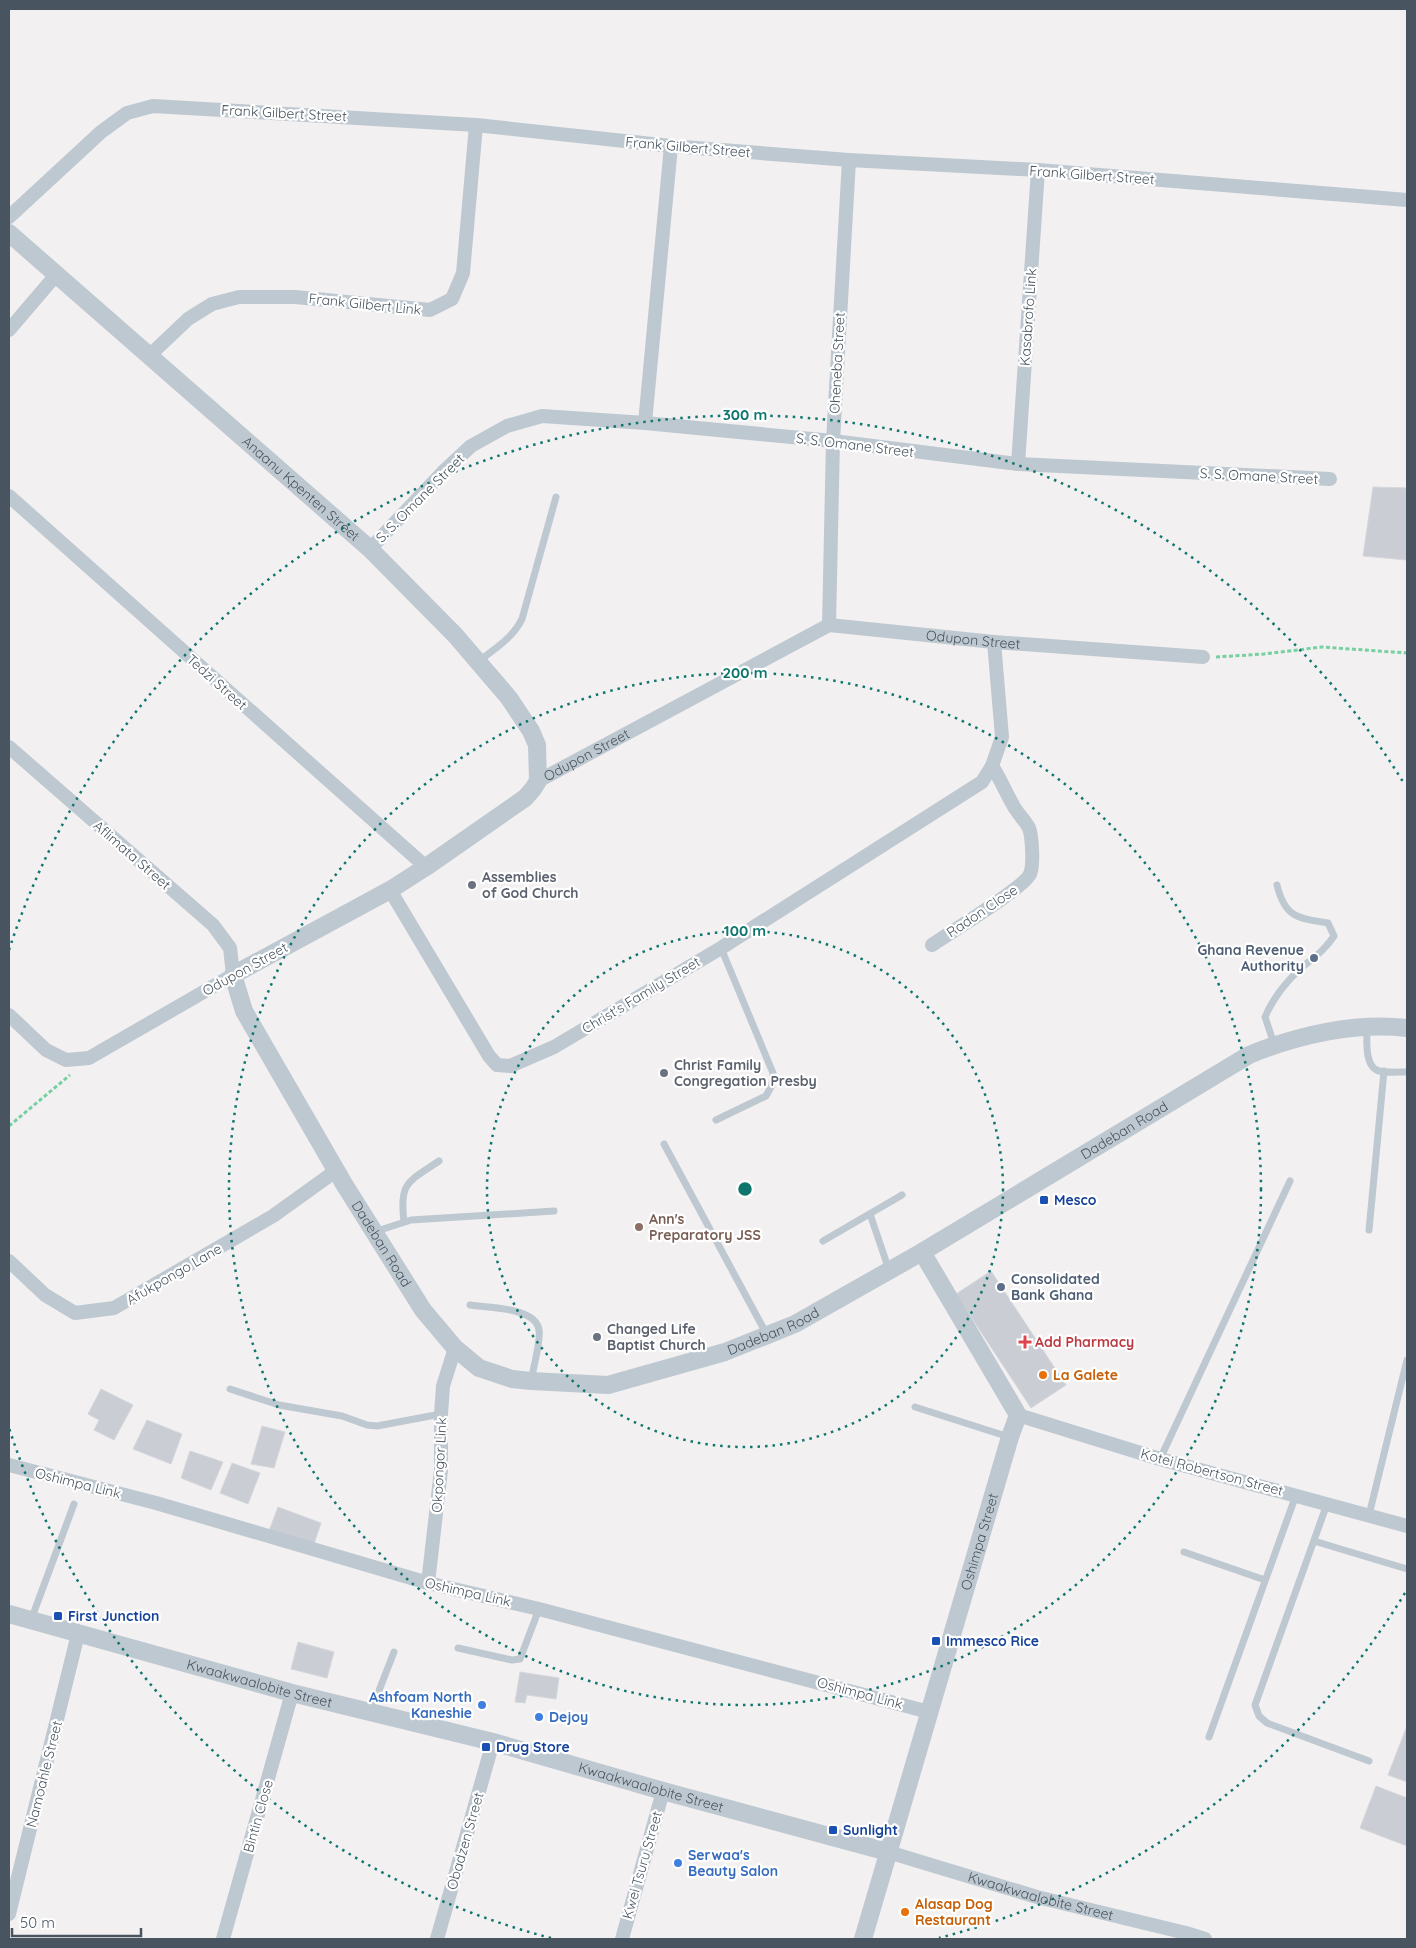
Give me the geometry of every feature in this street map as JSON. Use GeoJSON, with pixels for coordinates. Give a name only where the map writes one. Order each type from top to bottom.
{"type":"FeatureCollection","features":[{"type":"Feature","properties":{"kind":"street","name":"Frank Gilbert Street"},"geometry":{"type":"LineString","coordinates":[[9,217],[101,132],[127,113],[153,106],[476,125],[670,146],[850,160],[1038,170],[1407,200]]}},
{"type":"Feature","properties":{"kind":"street","name":"Frank Gilbert Link"},"geometry":{"type":"LineString","coordinates":[[149,356],[188,319],[212,304],[239,297],[295,297],[430,310],[452,300],[463,273],[476,125]]}},
{"type":"Feature","properties":{"kind":"street"},"geometry":{"type":"LineString","coordinates":[[645,423],[670,146]]}},
{"type":"Feature","properties":{"kind":"street","name":"Oheneba Street"},"geometry":{"type":"LineString","coordinates":[[829,625],[833,441],[850,160]]}},
{"type":"Feature","properties":{"kind":"street","name":"Kasabrofo Link"},"geometry":{"type":"LineString","coordinates":[[1018,464],[1038,170]]}},
{"type":"Feature","properties":{"kind":"street","name":"Anaanu Kpenten Street"},"geometry":{"type":"LineString","coordinates":[[9,233],[370,549],[455,635],[508,698],[531,731],[537,745],[538,781]]}},
{"type":"Feature","properties":{"kind":"street"},"geometry":{"type":"LineString","coordinates":[[9,330],[56,274]]}},
{"type":"Feature","properties":{"kind":"street","name":"S. S. Omane Street"},"geometry":{"type":"LineString","coordinates":[[370,549],[443,472],[472,446],[507,426],[542,416],[645,423],[833,441],[1018,464],[1330,479]]}},
{"type":"Feature","properties":{"kind":"street","name":"Tedzi Street"},"geometry":{"type":"LineString","coordinates":[[9,496],[426,868]]}},
{"type":"Feature","properties":{"kind":"street","name":"Odupon Street"},"geometry":{"type":"LineString","coordinates":[[9,1015],[46,1050],[66,1060],[90,1058],[233,975],[390,890],[426,868],[525,798],[538,781],[829,625],[994,642],[1203,658]]}},
{"type":"Feature","properties":{"kind":"street","name":"Christ's Family Street"},"geometry":{"type":"LineString","coordinates":[[390,890],[489,1056],[497,1065],[510,1066],[554,1047],[721,948],[982,782],[992,766],[1002,737],[994,642]]}},
{"type":"Feature","properties":{"kind":"street","name":"Aflimata Street"},"geometry":{"type":"LineString","coordinates":[[9,747],[213,925],[230,948],[233,975]]}},
{"type":"Feature","properties":{"kind":"street","name":"Radon Close"},"geometry":{"type":"LineString","coordinates":[[932,945],[1007,895],[1022,884],[1030,874],[1033,863],[1030,830],[1011,802],[1005,787],[992,766]]}},
{"type":"Feature","properties":{"kind":"street","name":"Dadeban Road"},"geometry":{"type":"LineString","coordinates":[[233,975],[244,1011],[336,1170],[373,1232],[424,1310],[455,1348],[479,1368],[512,1379],[608,1385],[725,1352],[794,1324],[922,1252],[1249,1056],[1274,1045],[1334,1031],[1367,1027],[1407,1028]]}},
{"type":"Feature","properties":{"kind":"street","name":"Afukpongo Lane"},"geometry":{"type":"LineString","coordinates":[[9,1261],[45,1295],[76,1313],[114,1308],[273,1216],[336,1170]]}},
{"type":"Feature","properties":{"kind":"street"},"geometry":{"type":"LineString","coordinates":[[922,1252],[1018,1415]]}},
{"type":"Feature","properties":{"kind":"street","name":"Okpongor Link"},"geometry":{"type":"LineString","coordinates":[[428,1583],[442,1470],[441,1414],[444,1386],[455,1348]]}},
{"type":"Feature","properties":{"kind":"street","name":"Kotei Robertson Street"},"geometry":{"type":"LineString","coordinates":[[1018,1415],[1160,1459],[1407,1526]]}},
{"type":"Feature","properties":{"kind":"street","name":"Oshimpa Street"},"geometry":{"type":"LineString","coordinates":[[863,1939],[1018,1415]]}},
{"type":"Feature","properties":{"kind":"street","name":"Oshimpa Link"},"geometry":{"type":"LineString","coordinates":[[9,1465],[156,1503],[428,1583],[539,1609],[929,1712]]}},
{"type":"Feature","properties":{"kind":"street","name":"Kwaakwaalobite Street"},"geometry":{"type":"LineString","coordinates":[[9,1614],[292,1693],[493,1742],[663,1791],[888,1852],[1037,1897],[1185,1936],[1206,1939]]}},
{"type":"Feature","properties":{"kind":"street","name":"Namoahle Street"},"geometry":{"type":"LineString","coordinates":[[9,1914],[78,1634]]}},
{"type":"Feature","properties":{"kind":"street","name":"Bintin Close"},"geometry":{"type":"LineString","coordinates":[[224,1939],[292,1693]]}},
{"type":"Feature","properties":{"kind":"street","name":"Obadzen Street"},"geometry":{"type":"LineString","coordinates":[[437,1939],[493,1742]]}},
{"type":"Feature","properties":{"kind":"street","name":"Kwei Tsuru Street"},"geometry":{"type":"LineString","coordinates":[[622,1939],[663,1791]]}},
{"type":"Feature","properties":{"kind":"lane"},"geometry":{"type":"LineString","coordinates":[[478,662],[518,628],[556,497]]}},
{"type":"Feature","properties":{"kind":"lane"},"geometry":{"type":"LineString","coordinates":[[1274,1045],[1265,1016],[1271,1002],[1300,970],[1327,948],[1334,936],[1328,923],[1296,917],[1280,898],[1277,885]]}},
{"type":"Feature","properties":{"kind":"lane"},"geometry":{"type":"LineString","coordinates":[[716,1120],[766,1096],[772,1085],[774,1073],[721,948]]}},
{"type":"Feature","properties":{"kind":"lane"},"geometry":{"type":"LineString","coordinates":[[1367,1027],[1368,1058],[1372,1066],[1379,1071],[1407,1072]]}},
{"type":"Feature","properties":{"kind":"lane"},"geometry":{"type":"LineString","coordinates":[[1370,1230],[1384,1071]]}},
{"type":"Feature","properties":{"kind":"lane"},"geometry":{"type":"LineString","coordinates":[[664,1144],[768,1335]]}},
{"type":"Feature","properties":{"kind":"lane"},"geometry":{"type":"LineString","coordinates":[[404,1222],[401,1201],[405,1187],[413,1178],[439,1161]]}},
{"type":"Feature","properties":{"kind":"lane"},"geometry":{"type":"LineString","coordinates":[[1160,1459],[1290,1181]]}},
{"type":"Feature","properties":{"kind":"lane"},"geometry":{"type":"LineString","coordinates":[[823,1241],[902,1195]]}},
{"type":"Feature","properties":{"kind":"lane"},"geometry":{"type":"LineString","coordinates":[[373,1232],[411,1220],[554,1211]]}},
{"type":"Feature","properties":{"kind":"lane"},"geometry":{"type":"LineString","coordinates":[[870,1214],[889,1270]]}},
{"type":"Feature","properties":{"kind":"lane"},"geometry":{"type":"LineString","coordinates":[[470,1305],[524,1313],[536,1320],[540,1331],[531,1381]]}},
{"type":"Feature","properties":{"kind":"lane"},"geometry":{"type":"LineString","coordinates":[[1369,1515],[1407,1360]]}},
{"type":"Feature","properties":{"kind":"lane"},"geometry":{"type":"LineString","coordinates":[[230,1389],[279,1405],[342,1416],[367,1425],[377,1426],[441,1414]]}},
{"type":"Feature","properties":{"kind":"lane"},"geometry":{"type":"LineString","coordinates":[[915,1407],[1010,1437]]}},
{"type":"Feature","properties":{"kind":"lane"},"geometry":{"type":"LineString","coordinates":[[1209,1737],[1296,1495]]}},
{"type":"Feature","properties":{"kind":"lane"},"geometry":{"type":"LineString","coordinates":[[31,1620],[74,1504]]}},
{"type":"Feature","properties":{"kind":"lane"},"geometry":{"type":"LineString","coordinates":[[1327,1504],[1255,1705],[1259,1716],[1267,1723],[1369,1761]]}},
{"type":"Feature","properties":{"kind":"lane"},"geometry":{"type":"LineString","coordinates":[[1314,1541],[1407,1569]]}},
{"type":"Feature","properties":{"kind":"lane"},"geometry":{"type":"LineString","coordinates":[[1184,1552],[1266,1580]]}},
{"type":"Feature","properties":{"kind":"lane"},"geometry":{"type":"LineString","coordinates":[[458,1648],[512,1660],[520,1658],[539,1609]]}},
{"type":"Feature","properties":{"kind":"lane"},"geometry":{"type":"LineString","coordinates":[[371,1711],[394,1652]]}},
{"type":"Feature","properties":{"kind":"path"},"geometry":{"type":"LineString","coordinates":[[1203,658],[1264,654],[1322,647],[1407,653]]}},
{"type":"Feature","properties":{"kind":"path"},"geometry":{"type":"LineString","coordinates":[[9,1126],[90,1058]]}},
{"type":"Feature","properties":{"kind":"building"},"geometry":{"type":"Polygon","coordinates":[[[1373,487],[1407,488],[1407,560],[1363,556],[1373,487]]]}},
{"type":"Feature","properties":{"kind":"building"},"geometry":{"type":"Polygon","coordinates":[[[991,1271],[1066,1385],[1031,1408],[956,1294],[991,1271]]]}},
{"type":"Feature","properties":{"kind":"building"},"geometry":{"type":"Polygon","coordinates":[[[101,1389],[133,1405],[114,1440],[94,1430],[99,1420],[88,1414],[101,1389]]]}},
{"type":"Feature","properties":{"kind":"building"},"geometry":{"type":"Polygon","coordinates":[[[147,1420],[182,1434],[171,1464],[133,1449],[147,1420]]]}},
{"type":"Feature","properties":{"kind":"building"},"geometry":{"type":"Polygon","coordinates":[[[262,1426],[285,1432],[274,1468],[251,1464],[262,1426]]]}},
{"type":"Feature","properties":{"kind":"building"},"geometry":{"type":"Polygon","coordinates":[[[190,1451],[223,1462],[211,1490],[181,1478],[190,1451]]]}},
{"type":"Feature","properties":{"kind":"building"},"geometry":{"type":"Polygon","coordinates":[[[232,1463],[260,1473],[248,1504],[220,1493],[232,1463]]]}},
{"type":"Feature","properties":{"kind":"building"},"geometry":{"type":"Polygon","coordinates":[[[278,1507],[321,1523],[314,1544],[269,1531],[278,1507]]]}},
{"type":"Feature","properties":{"kind":"building"},"geometry":{"type":"Polygon","coordinates":[[[298,1642],[334,1652],[327,1678],[291,1669],[298,1642]]]}},
{"type":"Feature","properties":{"kind":"building"},"geometry":{"type":"Polygon","coordinates":[[[520,1672],[559,1678],[556,1699],[527,1695],[525,1703],[515,1702],[520,1672]]]}},
{"type":"Feature","properties":{"kind":"building"},"geometry":{"type":"Polygon","coordinates":[[[1407,1726],[1407,1782],[1388,1775],[1407,1726]]]}},
{"type":"Feature","properties":{"kind":"building"},"geometry":{"type":"Polygon","coordinates":[[[1376,1786],[1407,1798],[1407,1846],[1360,1828],[1376,1786]]]}},
{"type":"Feature","properties":{"kind":"place","name":"Assemblies of God Church"},"geometry":{"type":"Point","coordinates":[472,885]}},
{"type":"Feature","properties":{"kind":"place","name":"Ghana Revenue Authority"},"geometry":{"type":"Point","coordinates":[1314,958]}},
{"type":"Feature","properties":{"kind":"place","name":"Christ Family Congregation Presby"},"geometry":{"type":"Point","coordinates":[664,1073]}},
{"type":"Feature","properties":{"kind":"place","name":"Mesco"},"geometry":{"type":"Point","coordinates":[1044,1200]}},
{"type":"Feature","properties":{"kind":"place","name":"Ann's Preparatory JSS"},"geometry":{"type":"Point","coordinates":[639,1227]}},
{"type":"Feature","properties":{"kind":"place","name":"Consolidated Bank Ghana"},"geometry":{"type":"Point","coordinates":[1001,1287]}},
{"type":"Feature","properties":{"kind":"place","name":"Changed Life Baptist Church"},"geometry":{"type":"Point","coordinates":[597,1337]}},
{"type":"Feature","properties":{"kind":"place","name":"Add Pharmacy"},"geometry":{"type":"Point","coordinates":[1025,1342]}},
{"type":"Feature","properties":{"kind":"place","name":"La Galete"},"geometry":{"type":"Point","coordinates":[1043,1375]}},
{"type":"Feature","properties":{"kind":"place","name":"First Junction"},"geometry":{"type":"Point","coordinates":[58,1616]}},
{"type":"Feature","properties":{"kind":"place","name":"Immesco Rice"},"geometry":{"type":"Point","coordinates":[936,1641]}},
{"type":"Feature","properties":{"kind":"place","name":"Ashfoam North Kaneshie"},"geometry":{"type":"Point","coordinates":[482,1705]}},
{"type":"Feature","properties":{"kind":"place","name":"Dejoy"},"geometry":{"type":"Point","coordinates":[539,1717]}},
{"type":"Feature","properties":{"kind":"place","name":"Drug Store"},"geometry":{"type":"Point","coordinates":[486,1747]}},
{"type":"Feature","properties":{"kind":"place","name":"Sunlight"},"geometry":{"type":"Point","coordinates":[833,1830]}},
{"type":"Feature","properties":{"kind":"place","name":"Serwaa's Beauty Salon"},"geometry":{"type":"Point","coordinates":[678,1863]}},
{"type":"Feature","properties":{"kind":"place","name":"Alasap Dog Restaurant"},"geometry":{"type":"Point","coordinates":[905,1912]}}]}
